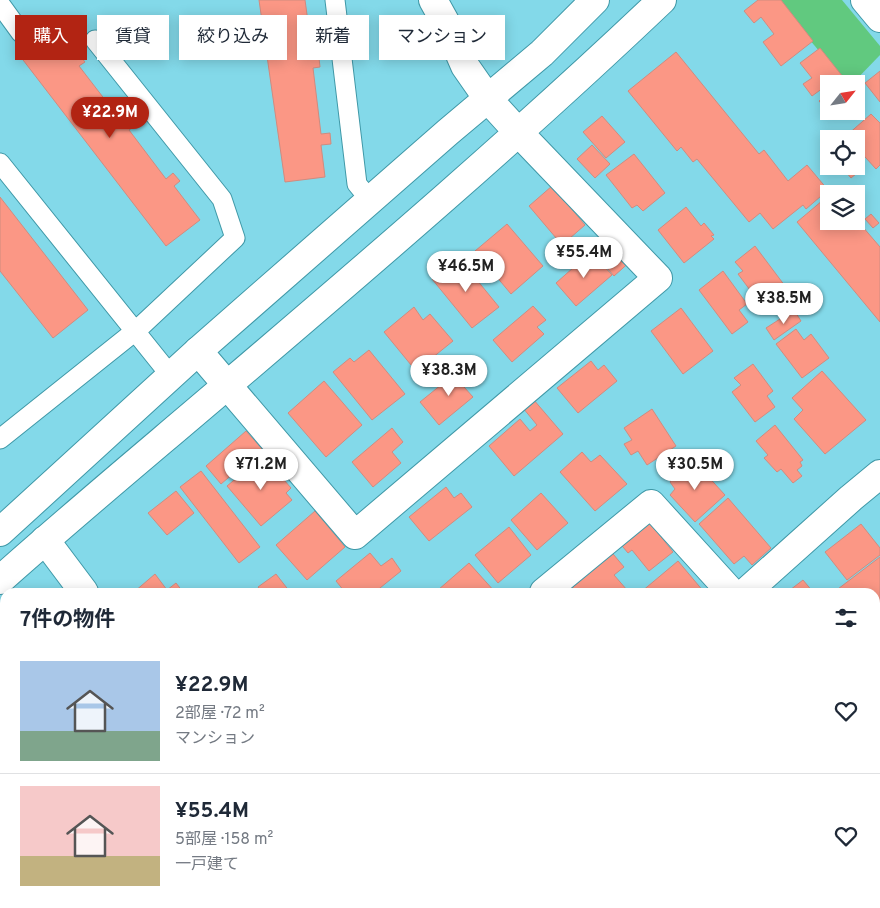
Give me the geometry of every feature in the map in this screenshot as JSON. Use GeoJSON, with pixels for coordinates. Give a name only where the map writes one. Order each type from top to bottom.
{"type":"FeatureCollection","features":[{"type":"Feature","properties":{"kind":"street"},"geometry":{"type":"LineString","coordinates":[[198,351],[355,535],[658,278],[488,99],[465,66],[448,27],[433,0]]}},
{"type":"Feature","properties":{"kind":"street"},"geometry":{"type":"LineString","coordinates":[[0,532],[198,351],[441,138],[542,53],[595,0]]}},
{"type":"Feature","properties":{"kind":"street"},"geometry":{"type":"LineString","coordinates":[[0,580],[227,386],[572,86],[662,0]]}},
{"type":"Feature","properties":{"kind":"street"},"geometry":{"type":"LineString","coordinates":[[865,0],[880,18]]}},
{"type":"Feature","properties":{"kind":"street"},"geometry":{"type":"LineString","coordinates":[[750,588],[880,474]]}},
{"type":"Feature","properties":{"kind":"street"},"geometry":{"type":"LineString","coordinates":[[549,588],[651,504],[727,588]]}},
{"type":"Feature","properties":{"kind":"street"},"geometry":{"type":"LineString","coordinates":[[45,540],[81,588]]}},
{"type":"Feature","properties":{"kind":"lane"},"geometry":{"type":"LineString","coordinates":[[335,0],[357,184],[370,200]]}},
{"type":"Feature","properties":{"kind":"lane"},"geometry":{"type":"LineString","coordinates":[[0,4],[15,25]]}},
{"type":"Feature","properties":{"kind":"lane"},"geometry":{"type":"LineString","coordinates":[[0,439],[135,331],[235,238],[222,199],[95,40]]}},
{"type":"Feature","properties":{"kind":"lane"},"geometry":{"type":"LineString","coordinates":[[0,163],[171,376]]}},
{"type":"Feature","properties":{"kind":"green space"},"geometry":{"type":"Polygon","coordinates":[[[776,0],[842,0],[880,46],[880,55],[861,75],[839,75],[776,0]]]}},
{"type":"Feature","properties":{"kind":"building"},"geometry":{"type":"Polygon","coordinates":[[[259,0],[305,0],[307,15],[297,15],[297,60],[319,60],[320,67],[313,68],[321,134],[330,133],[331,144],[321,145],[325,177],[285,182],[268,60],[287,60],[287,15],[261,15],[259,0]]]}},
{"type":"Feature","properties":{"kind":"building"},"geometry":{"type":"Polygon","coordinates":[[[758,0],[781,0],[813,41],[781,66],[763,42],[774,34],[761,17],[754,23],[744,11],[758,0]]]}},
{"type":"Feature","properties":{"kind":"building"},"geometry":{"type":"Polygon","coordinates":[[[820,48],[841,75],[820,75],[820,90],[812,96],[803,84],[812,78],[800,63],[820,48]]]}},
{"type":"Feature","properties":{"kind":"building"},"geometry":{"type":"Polygon","coordinates":[[[676,52],[759,154],[764,150],[788,181],[807,165],[824,185],[820,185],[820,197],[806,209],[803,205],[773,229],[760,213],[749,222],[697,159],[693,162],[681,147],[677,151],[628,91],[676,52]]]}},
{"type":"Feature","properties":{"kind":"building"},"geometry":{"type":"Polygon","coordinates":[[[23,60],[83,60],[85,62],[79,66],[119,118],[126,113],[136,125],[129,130],[166,179],[173,173],[180,181],[174,186],[200,220],[166,246],[23,60]]]}},
{"type":"Feature","properties":{"kind":"building"},"geometry":{"type":"Polygon","coordinates":[[[880,71],[880,102],[865,83],[880,71]]]}},
{"type":"Feature","properties":{"kind":"building"},"geometry":{"type":"Polygon","coordinates":[[[871,114],[880,123],[880,165],[876,169],[865,157],[865,130],[853,130],[871,114]]]}},
{"type":"Feature","properties":{"kind":"building"},"geometry":{"type":"Polygon","coordinates":[[[602,116],[625,142],[606,158],[583,132],[602,116]]]}},
{"type":"Feature","properties":{"kind":"building"},"geometry":{"type":"Polygon","coordinates":[[[592,145],[610,164],[595,178],[577,159],[592,145]]]}},
{"type":"Feature","properties":{"kind":"building"},"geometry":{"type":"Polygon","coordinates":[[[634,154],[665,193],[643,211],[637,205],[632,208],[606,175],[634,154]]]}},
{"type":"Feature","properties":{"kind":"building"},"geometry":{"type":"Polygon","coordinates":[[[552,186],[585,225],[562,245],[529,206],[552,186]]]}},
{"type":"Feature","properties":{"kind":"building"},"geometry":{"type":"Polygon","coordinates":[[[0,197],[88,310],[53,338],[0,271],[0,197]]]}},
{"type":"Feature","properties":{"kind":"building"},"geometry":{"type":"Polygon","coordinates":[[[820,203],[820,230],[865,230],[880,247],[880,322],[797,222],[820,203]]]}},
{"type":"Feature","properties":{"kind":"building"},"geometry":{"type":"Polygon","coordinates":[[[686,207],[701,226],[704,223],[714,235],[711,236],[714,239],[684,263],[658,230],[686,207]]]}},
{"type":"Feature","properties":{"kind":"building"},"geometry":{"type":"Polygon","coordinates":[[[871,214],[879,223],[873,228],[865,219],[871,214]]]}},
{"type":"Feature","properties":{"kind":"building"},"geometry":{"type":"Polygon","coordinates":[[[507,224],[543,266],[511,294],[475,251],[507,224]]]}},
{"type":"Feature","properties":{"kind":"building"},"geometry":{"type":"Polygon","coordinates":[[[613,237],[632,260],[614,276],[595,254],[613,237]]]}},
{"type":"Feature","properties":{"kind":"building"},"geometry":{"type":"Polygon","coordinates":[[[755,246],[785,286],[780,290],[785,296],[770,308],[757,290],[753,294],[738,274],[743,271],[735,262],[755,246]]]}},
{"type":"Feature","properties":{"kind":"building"},"geometry":{"type":"Polygon","coordinates":[[[591,252],[612,275],[576,306],[556,283],[591,252]]]}},
{"type":"Feature","properties":{"kind":"building"},"geometry":{"type":"Polygon","coordinates":[[[459,258],[499,307],[472,328],[432,279],[459,258]]]}},
{"type":"Feature","properties":{"kind":"building"},"geometry":{"type":"Polygon","coordinates":[[[723,271],[747,304],[739,310],[748,322],[732,334],[699,290],[723,271]]]}},
{"type":"Feature","properties":{"kind":"building"},"geometry":{"type":"Polygon","coordinates":[[[533,306],[546,320],[537,327],[544,334],[512,362],[493,340],[533,306]]]}},
{"type":"Feature","properties":{"kind":"building"},"geometry":{"type":"Polygon","coordinates":[[[414,307],[423,320],[430,314],[453,341],[416,371],[384,332],[414,307]]]}},
{"type":"Feature","properties":{"kind":"building"},"geometry":{"type":"Polygon","coordinates":[[[681,308],[713,351],[683,374],[651,331],[681,308]]]}},
{"type":"Feature","properties":{"kind":"building"},"geometry":{"type":"Polygon","coordinates":[[[794,310],[801,321],[774,340],[766,328],[794,310]]]}},
{"type":"Feature","properties":{"kind":"building"},"geometry":{"type":"Polygon","coordinates":[[[796,329],[804,340],[811,334],[829,358],[802,378],[776,344],[796,329]]]}},
{"type":"Feature","properties":{"kind":"building"},"geometry":{"type":"Polygon","coordinates":[[[369,350],[405,394],[372,420],[333,372],[350,358],[354,362],[369,350]]]}},
{"type":"Feature","properties":{"kind":"building"},"geometry":{"type":"Polygon","coordinates":[[[591,361],[598,370],[604,365],[617,381],[578,413],[557,388],[591,361]]]}},
{"type":"Feature","properties":{"kind":"building"},"geometry":{"type":"Polygon","coordinates":[[[753,364],[773,391],[767,396],[775,407],[755,422],[732,392],[741,385],[734,378],[753,364]]]}},
{"type":"Feature","properties":{"kind":"building"},"geometry":{"type":"Polygon","coordinates":[[[463,367],[474,379],[464,387],[473,397],[439,425],[420,402],[463,367]]]}},
{"type":"Feature","properties":{"kind":"building"},"geometry":{"type":"Polygon","coordinates":[[[822,371],[866,420],[825,454],[794,419],[803,410],[792,398],[822,371]]]}},
{"type":"Feature","properties":{"kind":"building"},"geometry":{"type":"Polygon","coordinates":[[[324,381],[362,425],[326,457],[288,413],[324,381]]]}},
{"type":"Feature","properties":{"kind":"building"},"geometry":{"type":"Polygon","coordinates":[[[533,399],[563,434],[514,476],[489,446],[520,419],[530,431],[537,425],[523,408],[533,399]]]}},
{"type":"Feature","properties":{"kind":"building"},"geometry":{"type":"Polygon","coordinates":[[[652,409],[676,446],[647,465],[638,451],[631,455],[624,444],[632,440],[624,428],[652,409]]]}},
{"type":"Feature","properties":{"kind":"building"},"geometry":{"type":"Polygon","coordinates":[[[775,425],[803,460],[800,462],[802,466],[797,470],[802,476],[793,483],[781,469],[777,472],[764,458],[768,455],[756,441],[775,425]]]}},
{"type":"Feature","properties":{"kind":"building"},"geometry":{"type":"Polygon","coordinates":[[[392,428],[403,442],[392,452],[401,463],[373,487],[352,462],[392,428]]]}},
{"type":"Feature","properties":{"kind":"building"},"geometry":{"type":"Polygon","coordinates":[[[246,431],[262,449],[221,484],[206,466],[246,431]]]}},
{"type":"Feature","properties":{"kind":"building"},"geometry":{"type":"Polygon","coordinates":[[[582,452],[591,462],[600,455],[627,484],[595,511],[560,472],[582,452]]]}},
{"type":"Feature","properties":{"kind":"building"},"geometry":{"type":"Polygon","coordinates":[[[263,456],[291,488],[286,493],[292,500],[261,526],[227,486],[263,456]]]}},
{"type":"Feature","properties":{"kind":"building"},"geometry":{"type":"Polygon","coordinates":[[[693,460],[725,495],[695,522],[670,495],[675,489],[670,482],[693,460]]]}},
{"type":"Feature","properties":{"kind":"building"},"geometry":{"type":"Polygon","coordinates":[[[201,471],[260,547],[239,563],[180,487],[201,471]]]}},
{"type":"Feature","properties":{"kind":"building"},"geometry":{"type":"Polygon","coordinates":[[[446,487],[454,498],[461,493],[472,507],[429,541],[409,517],[446,487]]]}},
{"type":"Feature","properties":{"kind":"building"},"geometry":{"type":"Polygon","coordinates":[[[176,491],[194,513],[167,535],[148,513],[176,491]]]}},
{"type":"Feature","properties":{"kind":"building"},"geometry":{"type":"Polygon","coordinates":[[[541,493],[568,523],[537,550],[511,520],[541,493]]]}},
{"type":"Feature","properties":{"kind":"building"},"geometry":{"type":"Polygon","coordinates":[[[728,498],[771,548],[752,565],[744,556],[734,564],[699,524],[728,498]]]}},
{"type":"Feature","properties":{"kind":"building"},"geometry":{"type":"Polygon","coordinates":[[[315,511],[345,547],[307,580],[276,545],[315,511]]]}},
{"type":"Feature","properties":{"kind":"building"},"geometry":{"type":"Polygon","coordinates":[[[646,518],[673,552],[649,571],[632,550],[628,553],[618,541],[646,518]]]}},
{"type":"Feature","properties":{"kind":"building"},"geometry":{"type":"Polygon","coordinates":[[[861,524],[880,548],[880,555],[847,580],[825,552],[861,524]]]}},
{"type":"Feature","properties":{"kind":"building"},"geometry":{"type":"Polygon","coordinates":[[[509,527],[531,555],[498,583],[475,555],[509,527]]]}},
{"type":"Feature","properties":{"kind":"building"},"geometry":{"type":"Polygon","coordinates":[[[608,548],[624,567],[614,575],[625,588],[573,588],[569,583],[608,548]]]}},
{"type":"Feature","properties":{"kind":"building"},"geometry":{"type":"Polygon","coordinates":[[[370,553],[381,566],[392,558],[401,571],[380,588],[342,588],[336,581],[370,553]]]}},
{"type":"Feature","properties":{"kind":"building"},"geometry":{"type":"Polygon","coordinates":[[[880,557],[880,588],[839,588],[880,557]]]}},
{"type":"Feature","properties":{"kind":"building"},"geometry":{"type":"Polygon","coordinates":[[[678,561],[701,588],[646,588],[678,561]]]}},
{"type":"Feature","properties":{"kind":"building"},"geometry":{"type":"Polygon","coordinates":[[[469,563],[491,588],[440,588],[469,563]]]}},
{"type":"Feature","properties":{"kind":"building"},"geometry":{"type":"Polygon","coordinates":[[[155,574],[166,588],[139,588],[155,574]]]}},
{"type":"Feature","properties":{"kind":"building"},"geometry":{"type":"Polygon","coordinates":[[[276,574],[287,588],[259,588],[276,574]]]}},
{"type":"Feature","properties":{"kind":"building"},"geometry":{"type":"Polygon","coordinates":[[[803,580],[810,588],[793,588],[803,580]]]}},
{"type":"Feature","properties":{"kind":"building"},"geometry":{"type":"Polygon","coordinates":[[[176,583],[180,588],[170,588],[176,583]]]}}]}
